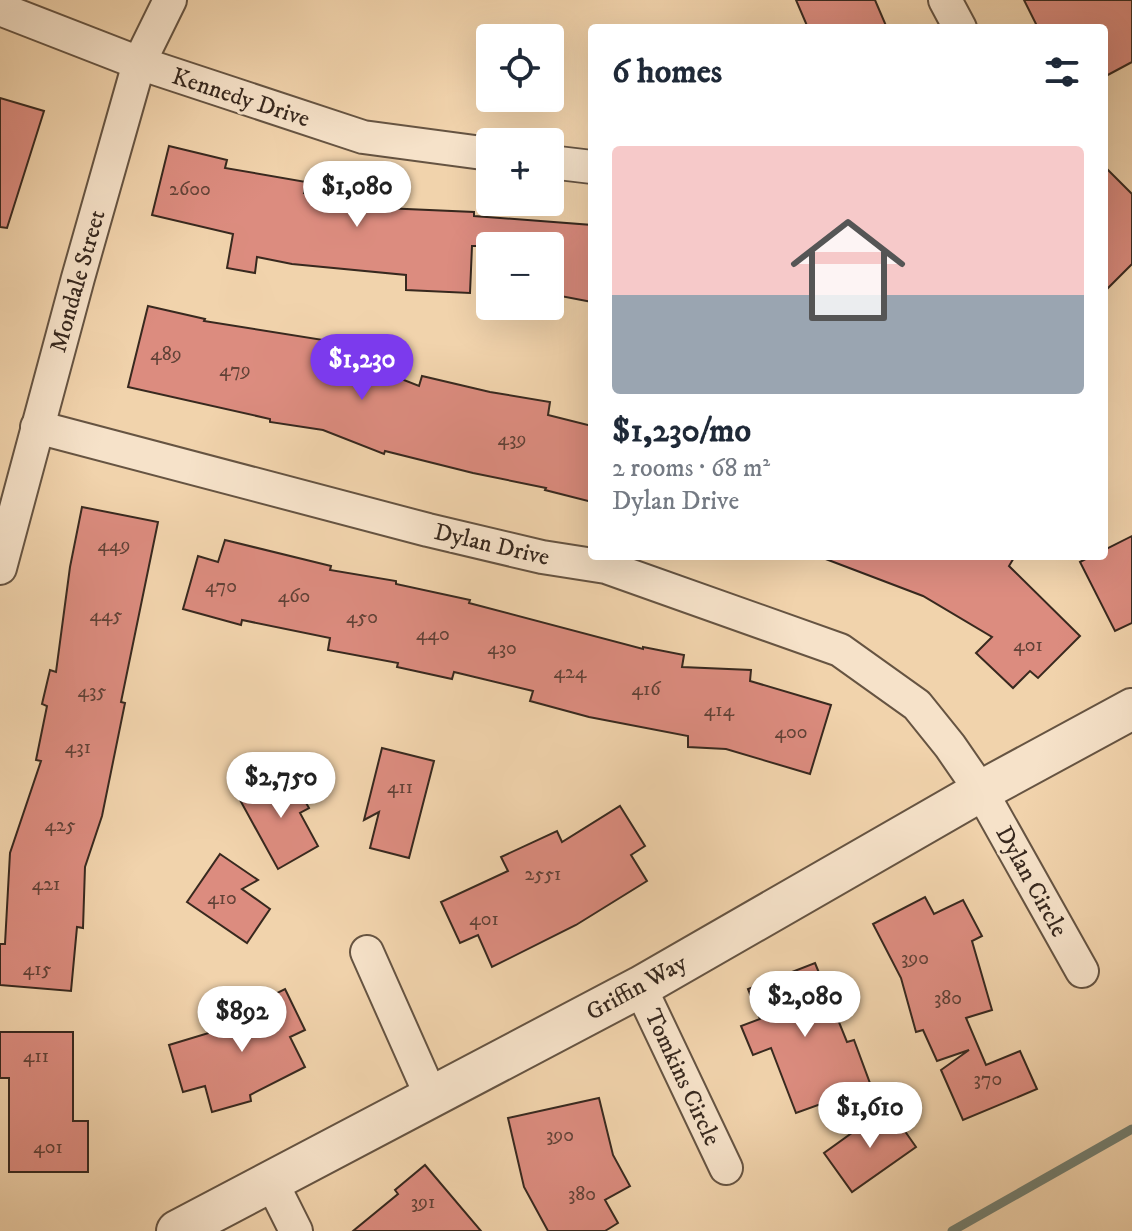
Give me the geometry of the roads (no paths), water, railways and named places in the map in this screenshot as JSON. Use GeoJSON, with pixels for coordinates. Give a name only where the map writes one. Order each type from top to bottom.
{"type":"FeatureCollection","features":[{"type":"Feature","properties":{"kind":"street","name":"Mondale Street"},"geometry":{"type":"LineString","coordinates":[[0,568],[139,63],[170,0]]}},
{"type":"Feature","properties":{"kind":"street"},"geometry":{"type":"LineString","coordinates":[[945,0],[958,24]]}},
{"type":"Feature","properties":{"kind":"street","name":"Kennedy Drive"},"geometry":{"type":"LineString","coordinates":[[0,9],[139,63],[363,137],[476,152]]}},
{"type":"Feature","properties":{"kind":"street"},"geometry":{"type":"LineString","coordinates":[[564,164],[588,167]]}},
{"type":"Feature","properties":{"kind":"street","name":"Dylan Drive"},"geometry":{"type":"LineString","coordinates":[[37,427],[428,530],[542,557],[606,567],[840,650],[917,705],[981,791]]}},
{"type":"Feature","properties":{"kind":"street","name":"Griffin Way"},"geometry":{"type":"LineString","coordinates":[[177,1231],[640,987],[981,791],[1132,709]]}},
{"type":"Feature","properties":{"kind":"street","name":"Dylan Circle"},"geometry":{"type":"LineString","coordinates":[[981,791],[1082,971]]}},
{"type":"Feature","properties":{"kind":"street"},"geometry":{"type":"LineString","coordinates":[[367,952],[431,1096]]}},
{"type":"Feature","properties":{"kind":"street","name":"Tomkins Circle"},"geometry":{"type":"LineString","coordinates":[[640,987],[726,1168]]}},
{"type":"Feature","properties":{"kind":"street"},"geometry":{"type":"LineString","coordinates":[[272,1183],[296,1231]]}},
{"type":"Feature","properties":{"kind":"waterway"},"geometry":{"type":"LineString","coordinates":[[952,1231],[1132,1129]]}}]}
